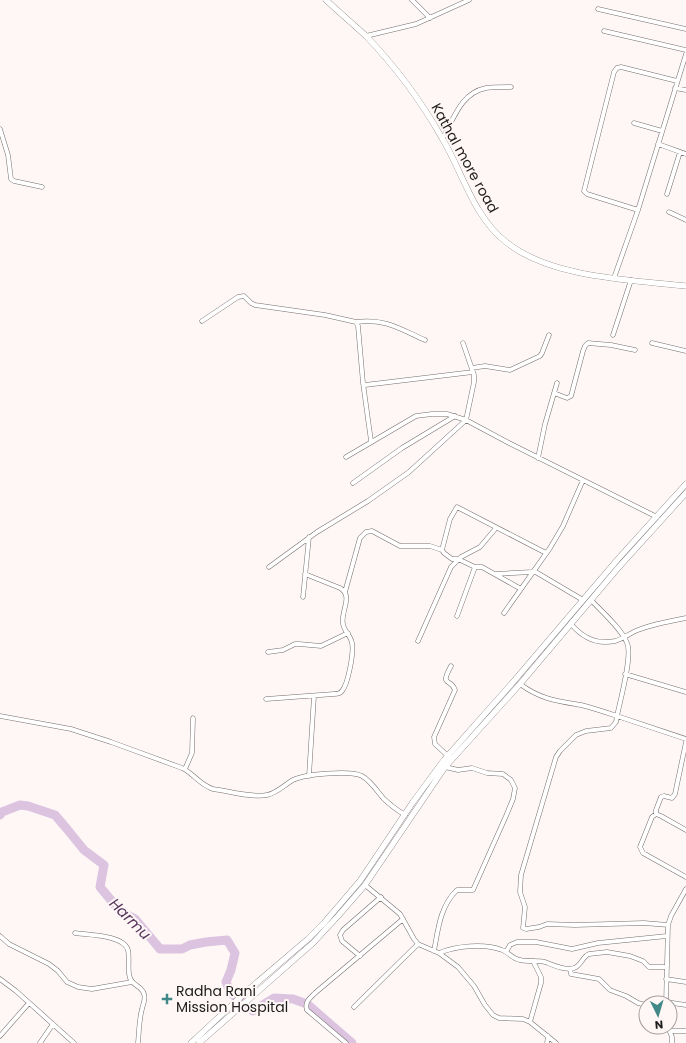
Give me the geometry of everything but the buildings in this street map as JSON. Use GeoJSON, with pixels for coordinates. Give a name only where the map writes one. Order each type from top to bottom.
{"type":"FeatureCollection","features":[{"type":"Feature","properties":{"kind":"street","name":"Kathal more road"},"geometry":{"type":"LineString","coordinates":[[326,0],[366,36],[402,76],[443,138],[472,199],[488,224],[506,243],[532,257],[557,267],[614,278],[686,286]]}},
{"type":"Feature","properties":{"kind":"street"},"geometry":{"type":"LineString","coordinates":[[412,0],[430,18]]}},
{"type":"Feature","properties":{"kind":"street"},"geometry":{"type":"LineString","coordinates":[[366,36],[416,24],[469,0]]}},
{"type":"Feature","properties":{"kind":"street"},"geometry":{"type":"LineString","coordinates":[[598,9],[686,29]]}},
{"type":"Feature","properties":{"kind":"street"},"geometry":{"type":"LineString","coordinates":[[604,31],[686,50]]}},
{"type":"Feature","properties":{"kind":"street"},"geometry":{"type":"LineString","coordinates":[[614,278],[638,210],[677,81],[684,66],[686,54]]}},
{"type":"Feature","properties":{"kind":"street"},"geometry":{"type":"LineString","coordinates":[[638,210],[587,194],[584,191],[614,72],[617,68],[621,67],[677,81]]}},
{"type":"Feature","properties":{"kind":"street"},"geometry":{"type":"LineString","coordinates":[[443,138],[464,99],[473,92],[487,88],[511,87]]}},
{"type":"Feature","properties":{"kind":"street"},"geometry":{"type":"LineString","coordinates":[[675,88],[686,90]]}},
{"type":"Feature","properties":{"kind":"street"},"geometry":{"type":"LineString","coordinates":[[634,123],[662,131]]}},
{"type":"Feature","properties":{"kind":"street"},"geometry":{"type":"LineString","coordinates":[[0,129],[8,155],[11,179],[42,187]]}},
{"type":"Feature","properties":{"kind":"street"},"geometry":{"type":"LineString","coordinates":[[658,144],[686,154]]}},
{"type":"Feature","properties":{"kind":"street"},"geometry":{"type":"LineString","coordinates":[[667,194],[680,152]]}},
{"type":"Feature","properties":{"kind":"street"},"geometry":{"type":"LineString","coordinates":[[669,212],[686,220]]}},
{"type":"Feature","properties":{"kind":"street"},"geometry":{"type":"LineString","coordinates":[[613,335],[631,280]]}},
{"type":"Feature","properties":{"kind":"street"},"geometry":{"type":"LineString","coordinates":[[202,321],[238,297],[243,296],[255,305],[307,312],[356,322],[372,321],[388,323],[425,340]]}},
{"type":"Feature","properties":{"kind":"street"},"geometry":{"type":"LineString","coordinates":[[356,322],[358,326],[363,383],[371,441]]}},
{"type":"Feature","properties":{"kind":"street"},"geometry":{"type":"LineString","coordinates":[[363,383],[367,384],[473,370],[485,366],[511,369],[540,356],[549,335]]}},
{"type":"Feature","properties":{"kind":"street"},"geometry":{"type":"LineString","coordinates":[[269,567],[309,537],[410,472],[466,420],[474,382],[473,370],[463,343]]}},
{"type":"Feature","properties":{"kind":"street"},"geometry":{"type":"LineString","coordinates":[[554,393],[568,398],[571,396],[583,351],[588,343],[610,345],[635,350]]}},
{"type":"Feature","properties":{"kind":"street"},"geometry":{"type":"LineString","coordinates":[[652,343],[686,351]]}},
{"type":"Feature","properties":{"kind":"street"},"geometry":{"type":"LineString","coordinates":[[538,458],[545,424],[557,383]]}},
{"type":"Feature","properties":{"kind":"street"},"geometry":{"type":"LineString","coordinates":[[346,457],[416,416],[443,414],[455,416],[466,420],[538,458],[657,517]]}},
{"type":"Feature","properties":{"kind":"street"},"geometry":{"type":"LineString","coordinates":[[353,483],[402,448],[455,416]]}},
{"type":"Feature","properties":{"kind":"street"},"geometry":{"type":"LineString","coordinates":[[504,613],[546,554],[563,526],[582,480]]}},
{"type":"Feature","properties":{"kind":"street"},"geometry":{"type":"LineString","coordinates":[[191,1043],[324,923],[360,880],[413,802],[448,756],[618,559],[686,484]]}},
{"type":"Feature","properties":{"kind":"street"},"geometry":{"type":"LineString","coordinates":[[199,1043],[250,997],[313,944],[365,885],[445,767],[520,684],[623,562],[686,494]]}},
{"type":"Feature","properties":{"kind":"street"},"geometry":{"type":"LineString","coordinates":[[442,550],[450,519],[457,507],[546,554]]}},
{"type":"Feature","properties":{"kind":"street"},"geometry":{"type":"LineString","coordinates":[[418,641],[449,572],[458,559],[480,547],[496,528]]}},
{"type":"Feature","properties":{"kind":"street"},"geometry":{"type":"LineString","coordinates":[[345,592],[360,538],[366,532],[372,531],[400,546],[430,546],[442,550],[452,559],[458,559],[474,567],[482,567],[521,589]]}},
{"type":"Feature","properties":{"kind":"street"},"geometry":{"type":"LineString","coordinates":[[303,597],[309,537]]}},
{"type":"Feature","properties":{"kind":"street"},"geometry":{"type":"LineString","coordinates":[[457,616],[474,567]]}},
{"type":"Feature","properties":{"kind":"street"},"geometry":{"type":"LineString","coordinates":[[495,574],[533,572],[583,600]]}},
{"type":"Feature","properties":{"kind":"street"},"geometry":{"type":"LineString","coordinates":[[266,699],[338,694],[343,689],[352,657],[352,643],[342,623],[347,597],[345,592],[340,588],[305,574]]}},
{"type":"Feature","properties":{"kind":"street"},"geometry":{"type":"LineString","coordinates":[[591,600],[628,643],[629,650],[616,722],[611,728],[586,731],[576,734],[556,757],[521,875],[520,892],[525,907],[522,926],[526,929],[547,924],[575,925],[632,923],[668,925]]}},
{"type":"Feature","properties":{"kind":"street"},"geometry":{"type":"LineString","coordinates":[[571,624],[582,636],[596,641],[611,641],[652,625],[686,618]]}},
{"type":"Feature","properties":{"kind":"street"},"geometry":{"type":"LineString","coordinates":[[268,652],[283,650],[295,644],[321,646],[348,633]]}},
{"type":"Feature","properties":{"kind":"street"},"geometry":{"type":"LineString","coordinates":[[448,756],[435,744],[434,737],[455,690],[453,685],[445,680],[451,666]]}},
{"type":"Feature","properties":{"kind":"street"},"geometry":{"type":"LineString","coordinates":[[625,674],[686,692]]}},
{"type":"Feature","properties":{"kind":"street"},"geometry":{"type":"LineString","coordinates":[[520,684],[529,691],[550,700],[598,709],[686,741],[675,794],[672,798],[664,796],[661,797],[657,806],[656,814],[652,817],[641,844],[641,850],[643,853],[686,877]]}},
{"type":"Feature","properties":{"kind":"street"},"geometry":{"type":"LineString","coordinates":[[309,776],[314,696]]}},
{"type":"Feature","properties":{"kind":"street"},"geometry":{"type":"LineString","coordinates":[[0,716],[71,729],[111,742],[185,770],[206,787],[213,789],[260,796],[269,794],[294,780],[309,776],[352,773],[362,776],[390,805],[405,815]]}},
{"type":"Feature","properties":{"kind":"street"},"geometry":{"type":"LineString","coordinates":[[185,770],[192,752],[194,718]]}},
{"type":"Feature","properties":{"kind":"street"},"geometry":{"type":"LineString","coordinates":[[434,951],[442,912],[457,890],[471,891],[474,888],[513,799],[515,788],[511,780],[503,774],[487,773],[472,768],[458,770],[445,767]]}},
{"type":"Feature","properties":{"kind":"street"},"geometry":{"type":"LineString","coordinates":[[656,814],[686,830]]}},
{"type":"Feature","properties":{"kind":"street"},"geometry":{"type":"LineString","coordinates":[[365,885],[394,907],[418,944],[439,953],[467,976],[485,1006],[493,1015],[499,1018],[523,1019],[530,1022],[556,1043]]}},
{"type":"Feature","properties":{"kind":"street"},"geometry":{"type":"LineString","coordinates":[[665,995],[668,925],[671,916],[686,889]]}},
{"type":"Feature","properties":{"kind":"street"},"geometry":{"type":"LineString","coordinates":[[360,956],[342,941],[340,935],[343,930],[381,897]]}},
{"type":"Feature","properties":{"kind":"street"},"geometry":{"type":"LineString","coordinates":[[346,1043],[307,1010],[306,1005],[315,992],[403,919]]}},
{"type":"Feature","properties":{"kind":"street"},"geometry":{"type":"LineString","coordinates":[[74,933],[110,938],[124,943],[128,952],[129,973],[132,982],[142,989],[145,997],[140,1017],[138,1043]]}},
{"type":"Feature","properties":{"kind":"street"},"geometry":{"type":"LineString","coordinates":[[0,936],[9,944],[49,964],[58,971],[67,982],[78,987],[92,989],[132,982]]}},
{"type":"Feature","properties":{"kind":"street"},"geometry":{"type":"LineString","coordinates":[[506,952],[510,946],[517,942],[536,942],[572,949],[598,943],[667,936]]}},
{"type":"Feature","properties":{"kind":"street"},"geometry":{"type":"LineString","coordinates":[[354,1007],[418,944]]}},
{"type":"Feature","properties":{"kind":"street"},"geometry":{"type":"LineString","coordinates":[[439,953],[449,948],[471,946],[495,948],[506,952],[519,960],[542,961],[570,969],[577,967],[585,956],[589,954],[608,952],[630,956],[643,961],[649,968],[667,967]]}},
{"type":"Feature","properties":{"kind":"street"},"geometry":{"type":"LineString","coordinates":[[530,1022],[540,993],[541,983],[541,977],[534,961]]}},
{"type":"Feature","properties":{"kind":"street"},"geometry":{"type":"LineString","coordinates":[[570,969],[570,974],[599,979],[610,990],[626,996],[638,1003]]}},
{"type":"Feature","properties":{"kind":"street"},"geometry":{"type":"LineString","coordinates":[[0,979],[74,1043]]}},
{"type":"Feature","properties":{"kind":"street"},"geometry":{"type":"LineString","coordinates":[[666,979],[686,982]]}},
{"type":"Feature","properties":{"kind":"street"},"geometry":{"type":"LineString","coordinates":[[0,1036],[29,1003]]}},
{"type":"Feature","properties":{"kind":"street"},"geometry":{"type":"LineString","coordinates":[[40,1043],[53,1024]]}},
{"type":"Feature","properties":{"kind":"street"},"geometry":{"type":"LineString","coordinates":[[547,1043],[548,1036]]}},
{"type":"Feature","properties":{"kind":"waterway","name":"Harmu"},"geometry":{"type":"LineString","coordinates":[[0,815],[2,812],[20,805],[28,806],[55,815],[84,850],[104,865],[100,887],[120,911],[135,919],[160,949],[182,949],[190,945],[227,940],[235,953],[231,970],[226,982],[231,993],[253,1011],[274,998],[293,999],[307,1004],[352,1043]]}},
{"type":"Feature","properties":{"kind":"place","name":"Radha Rani Mission Hospital"},"geometry":{"type":"Point","coordinates":[167,999]}}]}
